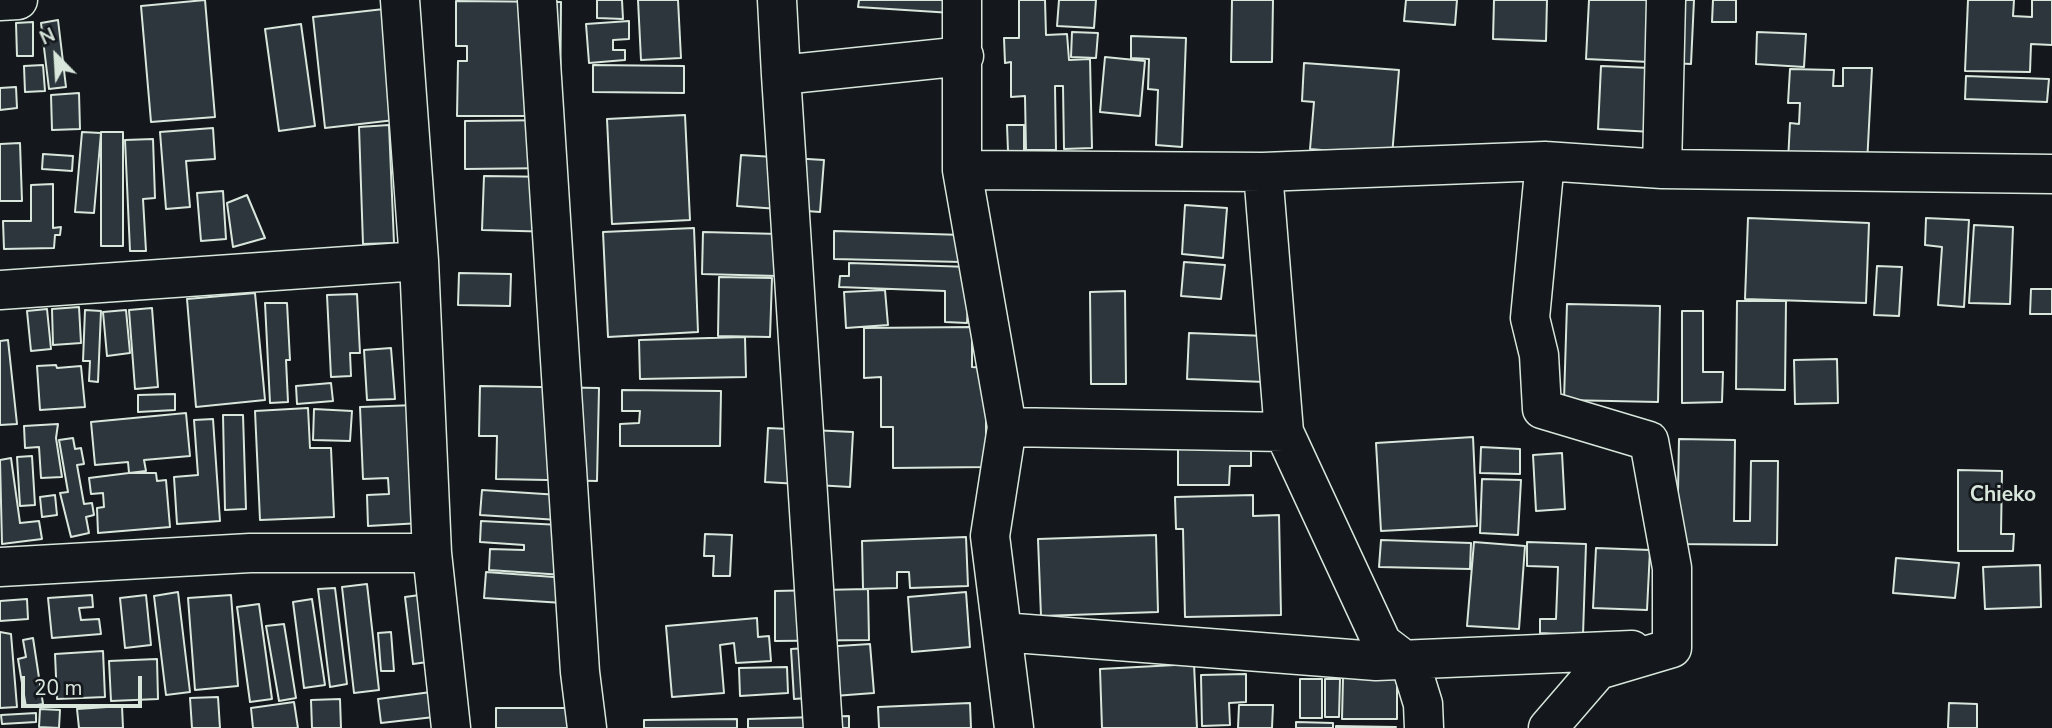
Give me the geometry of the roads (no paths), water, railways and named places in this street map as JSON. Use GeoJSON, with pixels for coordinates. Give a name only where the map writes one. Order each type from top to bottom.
{"type":"FeatureCollection","features":[{"type":"Feature","properties":{"kind":"street"},"geometry":{"type":"LineString","coordinates":[[0,1],[18,0]]}},
{"type":"Feature","properties":{"kind":"street"},"geometry":{"type":"LineString","coordinates":[[400,0],[419,261],[432,553],[451,728]]}},
{"type":"Feature","properties":{"kind":"street"},"geometry":{"type":"LineString","coordinates":[[537,0],[580,673],[587,728]]}},
{"type":"Feature","properties":{"kind":"street"},"geometry":{"type":"LineString","coordinates":[[777,0],[823,728]]}},
{"type":"Feature","properties":{"kind":"street"},"geometry":{"type":"LineString","coordinates":[[962,0],[962,170],[1007,427],[990,536],[1014,728]]}},
{"type":"Feature","properties":{"kind":"street"},"geometry":{"type":"LineString","coordinates":[[1661,169],[1666,0]]}},
{"type":"Feature","properties":{"kind":"street"},"geometry":{"type":"LineString","coordinates":[[782,75],[964,56]]}},
{"type":"Feature","properties":{"kind":"street"},"geometry":{"type":"LineString","coordinates":[[962,170],[1263,172],[1545,161],[1661,169],[2052,174]]}},
{"type":"Feature","properties":{"kind":"street"},"geometry":{"type":"LineString","coordinates":[[1545,161],[1530,318],[1539,355],[1542,409],[1649,441],[1672,568],[1672,648]]}},
{"type":"Feature","properties":{"kind":"street"},"geometry":{"type":"LineString","coordinates":[[1263,172],[1284,432],[1382,643],[1411,665],[1423,704],[1424,728]]}},
{"type":"Feature","properties":{"kind":"street"},"geometry":{"type":"LineString","coordinates":[[0,290],[419,261]]}},
{"type":"Feature","properties":{"kind":"street"},"geometry":{"type":"LineString","coordinates":[[1007,427],[1284,432]]}},
{"type":"Feature","properties":{"kind":"street"},"geometry":{"type":"LineString","coordinates":[[0,567],[250,553],[432,553]]}},
{"type":"Feature","properties":{"kind":"street"},"geometry":{"type":"LineString","coordinates":[[1002,632],[1376,661],[1672,648]]}},
{"type":"Feature","properties":{"kind":"street"},"geometry":{"type":"LineString","coordinates":[[1548,728],[1598,670],[1672,648]]}},
{"type":"Feature","properties":{"kind":"district","name":"Chieko"},"geometry":{"type":"Point","coordinates":[2003,496]}}]}
